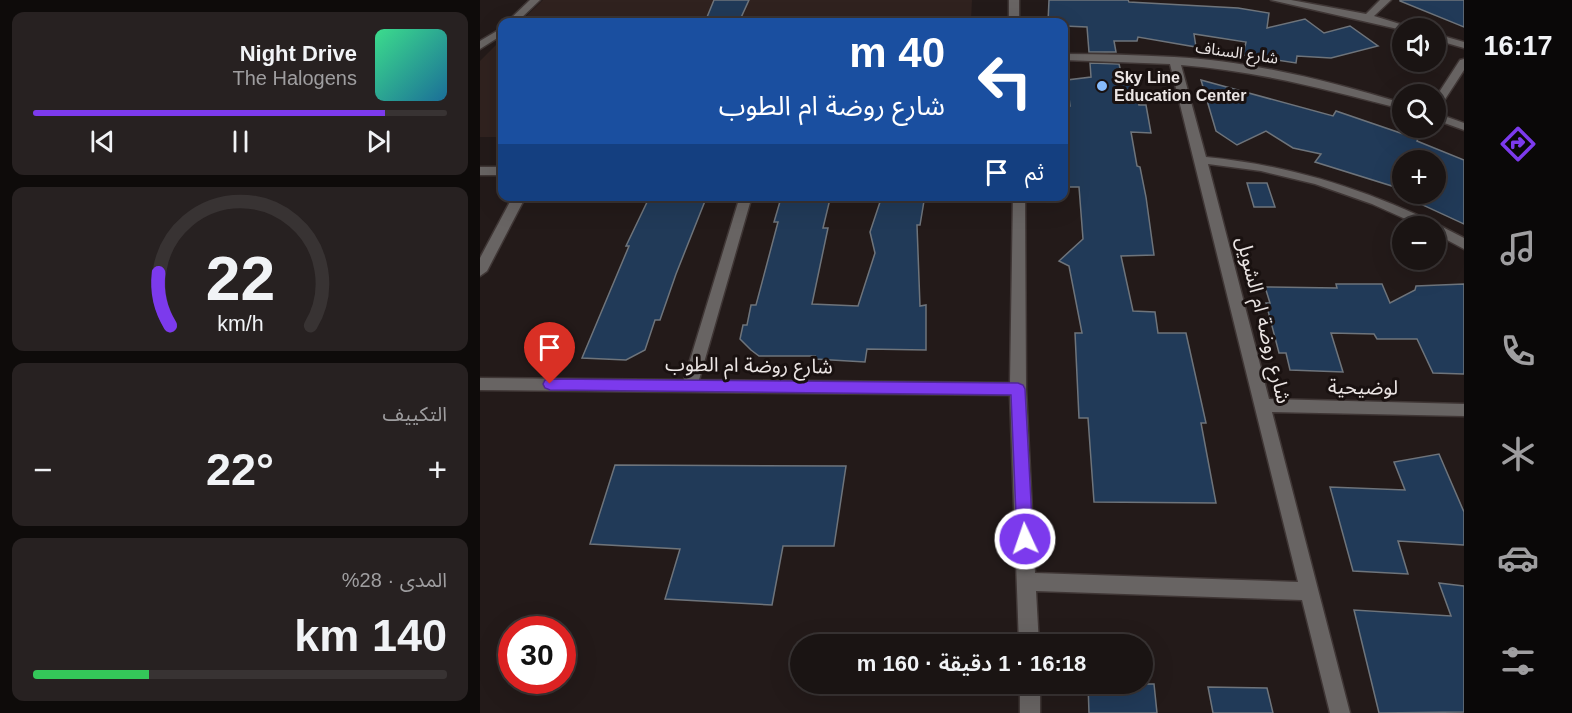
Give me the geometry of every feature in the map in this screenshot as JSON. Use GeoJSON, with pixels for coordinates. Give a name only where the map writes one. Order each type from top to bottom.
{"type":"FeatureCollection","features":[{"type":"Feature","properties":{"kind":"street"},"geometry":{"type":"LineString","coordinates":[[516,18],[534,0]]}},
{"type":"Feature","properties":{"kind":"street"},"geometry":{"type":"LineString","coordinates":[[1014,0],[1014,18]]}},
{"type":"Feature","properties":{"kind":"street"},"geometry":{"type":"LineString","coordinates":[[1276,0],[1392,24]]}},
{"type":"Feature","properties":{"kind":"street"},"geometry":{"type":"LineString","coordinates":[[1368,17],[1386,0]]}},
{"type":"Feature","properties":{"kind":"street"},"geometry":{"type":"LineString","coordinates":[[480,46],[498,34]]}},
{"type":"Feature","properties":{"kind":"street"},"geometry":{"type":"LineString","coordinates":[[1446,40],[1464,45]]}},
{"type":"Feature","properties":{"kind":"street","name":"شارع السناف"},"geometry":{"type":"LineString","coordinates":[[1068,57],[1174,60],[1268,72],[1329,85],[1392,103]]}},
{"type":"Feature","properties":{"kind":"street","name":"شارع روضة ام الشويل"},"geometry":{"type":"LineString","coordinates":[[1174,60],[1202,160],[1340,713]]}},
{"type":"Feature","properties":{"kind":"street"},"geometry":{"type":"LineString","coordinates":[[1446,90],[1464,62]]}},
{"type":"Feature","properties":{"kind":"street"},"geometry":{"type":"LineString","coordinates":[[1446,121],[1464,128]]}},
{"type":"Feature","properties":{"kind":"street"},"geometry":{"type":"LineString","coordinates":[[1202,160],[1269,168],[1307,178],[1355,193],[1410,216]]}},
{"type":"Feature","properties":{"kind":"street"},"geometry":{"type":"LineString","coordinates":[[480,171],[498,171]]}},
{"type":"Feature","properties":{"kind":"street"},"geometry":{"type":"LineString","coordinates":[[480,271],[517,201]]}},
{"type":"Feature","properties":{"kind":"street"},"geometry":{"type":"LineString","coordinates":[[690,385],[745,201]]}},
{"type":"Feature","properties":{"kind":"street"},"geometry":{"type":"LineString","coordinates":[[1019,201],[1018,389],[1029,634]]}},
{"type":"Feature","properties":{"kind":"street"},"geometry":{"type":"LineString","coordinates":[[1446,234],[1464,244]]}},
{"type":"Feature","properties":{"kind":"street","name":"شارع روضة ام الطوب"},"geometry":{"type":"LineString","coordinates":[[480,384],[1018,389]]}},
{"type":"Feature","properties":{"kind":"street","name":"لوضيحية"},"geometry":{"type":"LineString","coordinates":[[1262,405],[1464,410]]}},
{"type":"Feature","properties":{"kind":"street"},"geometry":{"type":"LineString","coordinates":[[1027,582],[1308,591]]}},
{"type":"Feature","properties":{"kind":"street"},"geometry":{"type":"LineString","coordinates":[[1030,694],[1030,713]]}},
{"type":"Feature","properties":{"kind":"shaded area"},"geometry":{"type":"Polygon","coordinates":[[[543,0],[972,0],[971,18],[524,18],[543,0]]]}},
{"type":"Feature","properties":{"kind":"shaded area"},"geometry":{"type":"Polygon","coordinates":[[[498,43],[498,137],[480,137],[480,61],[498,43]]]}},
{"type":"Feature","properties":{"kind":"building"},"geometry":{"type":"Polygon","coordinates":[[[714,0],[749,0],[741,18],[707,18],[714,0]]]}},
{"type":"Feature","properties":{"kind":"building"},"geometry":{"type":"Polygon","coordinates":[[[1049,0],[1128,0],[1129,2],[1238,8],[1269,13],[1267,28],[1305,19],[1324,33],[1350,26],[1378,46],[1331,58],[1297,56],[1296,63],[1243,55],[1246,42],[1194,34],[1196,47],[1138,37],[1137,41],[1114,41],[1116,52],[1089,52],[1087,27],[1068,26],[1068,18],[1048,18],[1049,0]]]}},
{"type":"Feature","properties":{"kind":"building"},"geometry":{"type":"Polygon","coordinates":[[[1400,0],[1464,0],[1464,27],[1446,18],[1400,0]]]}},
{"type":"Feature","properties":{"kind":"building"},"geometry":{"type":"Polygon","coordinates":[[[1090,63],[1119,64],[1123,80],[1134,80],[1139,105],[1146,105],[1151,133],[1131,132],[1146,197],[1154,255],[1121,256],[1133,311],[1155,312],[1158,333],[1186,333],[1206,423],[1201,423],[1216,503],[1094,502],[1088,418],[1079,418],[1075,333],[1082,333],[1069,266],[1059,261],[1083,239],[1079,187],[1068,187],[1068,106],[1070,106],[1068,80],[1091,77],[1090,63]]]}},
{"type":"Feature","properties":{"kind":"building"},"geometry":{"type":"Polygon","coordinates":[[[1201,80],[1333,116],[1336,111],[1392,130],[1392,138],[1415,138],[1418,139],[1417,141],[1439,150],[1392,150],[1392,186],[1315,162],[1321,154],[1293,148],[1266,131],[1237,145],[1216,131],[1201,80]]]}},
{"type":"Feature","properties":{"kind":"building"},"geometry":{"type":"Polygon","coordinates":[[[1446,153],[1464,160],[1464,224],[1421,204],[1446,204],[1446,153]]]}},
{"type":"Feature","properties":{"kind":"building"},"geometry":{"type":"Polygon","coordinates":[[[1247,183],[1267,183],[1275,207],[1254,207],[1247,183]]]}},
{"type":"Feature","properties":{"kind":"building"},"geometry":{"type":"Polygon","coordinates":[[[648,201],[705,201],[660,320],[655,320],[645,350],[626,360],[582,358],[629,246],[626,246],[648,201]]]}},
{"type":"Feature","properties":{"kind":"building"},"geometry":{"type":"Polygon","coordinates":[[[780,201],[830,201],[823,228],[828,228],[812,304],[858,306],[875,253],[870,232],[880,202],[924,201],[920,225],[917,225],[920,306],[926,305],[926,350],[867,349],[865,362],[815,359],[815,356],[759,356],[751,350],[740,339],[743,325],[747,325],[751,305],[756,305],[778,222],[774,222],[780,201]]]}},
{"type":"Feature","properties":{"kind":"building"},"geometry":{"type":"Polygon","coordinates":[[[1336,284],[1382,284],[1390,303],[1415,290],[1416,286],[1464,284],[1464,374],[1433,373],[1417,339],[1377,339],[1374,334],[1331,333],[1343,372],[1290,370],[1286,353],[1279,353],[1266,303],[1270,303],[1265,287],[1337,288],[1336,284]]]}},
{"type":"Feature","properties":{"kind":"building"},"geometry":{"type":"Polygon","coordinates":[[[1439,454],[1464,512],[1464,545],[1398,541],[1408,574],[1353,571],[1330,487],[1405,490],[1394,462],[1439,454]]]}},
{"type":"Feature","properties":{"kind":"building"},"geometry":{"type":"Polygon","coordinates":[[[615,465],[846,466],[834,546],[783,546],[772,605],[665,599],[680,549],[590,544],[615,465]]]}},
{"type":"Feature","properties":{"kind":"building"},"geometry":{"type":"Polygon","coordinates":[[[1439,583],[1464,586],[1464,712],[1379,713],[1354,610],[1451,616],[1439,583]]]}},
{"type":"Feature","properties":{"kind":"building"},"geometry":{"type":"Polygon","coordinates":[[[1154,684],[1157,713],[1089,713],[1088,694],[1153,694],[1154,684]]]}},
{"type":"Feature","properties":{"kind":"building"},"geometry":{"type":"Polygon","coordinates":[[[1208,687],[1267,688],[1273,713],[1213,713],[1208,687]]]}},
{"type":"Feature","properties":{"kind":"place","name":"Sky Line Education Center"},"geometry":{"type":"Point","coordinates":[1102,86]}},
{"type":"Feature","properties":{"kind":"route"},"geometry":{"type":"LineString","coordinates":[[550,384],[1018,389],[1025,539]]}}]}
